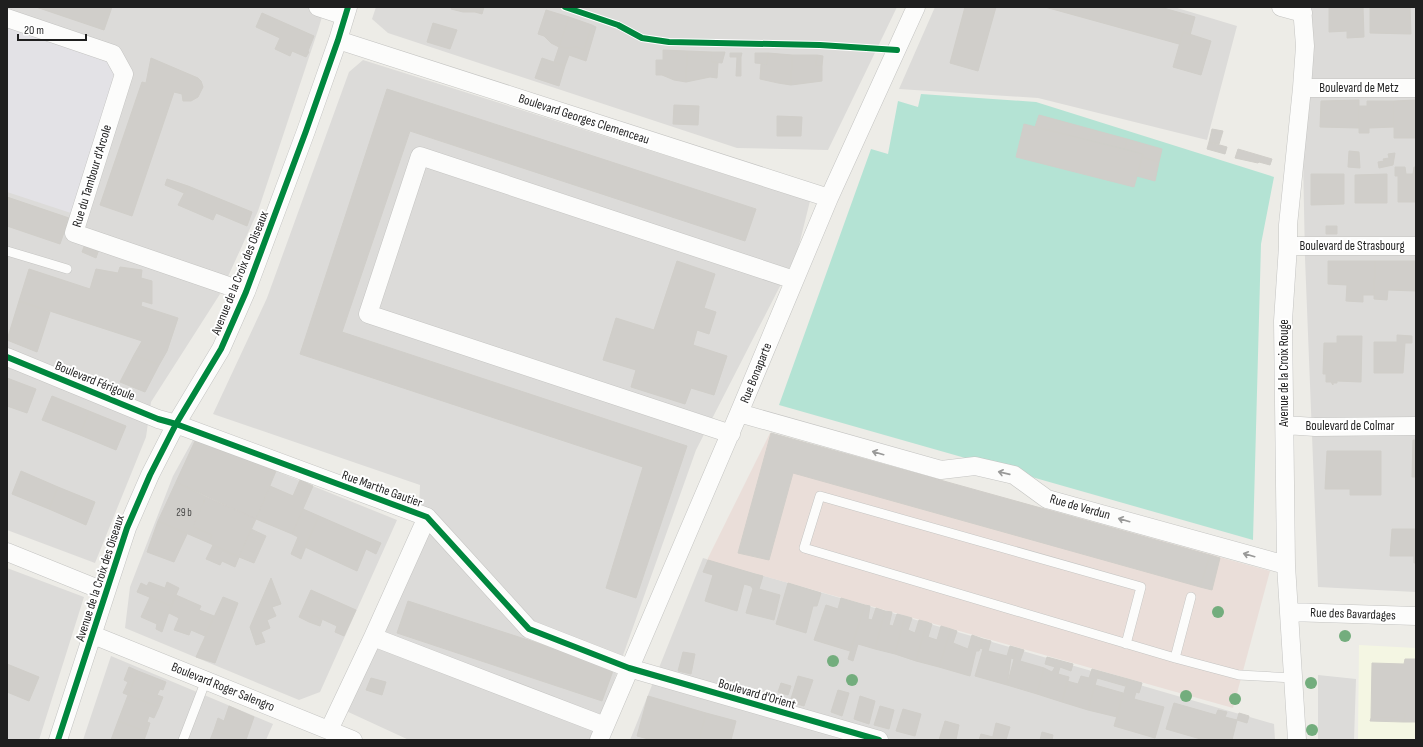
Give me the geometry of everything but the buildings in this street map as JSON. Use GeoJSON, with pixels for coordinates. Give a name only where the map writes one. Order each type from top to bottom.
{"type":"FeatureCollection","features":[{"type":"Feature","properties":{"kind":"street"},"geometry":{"type":"LineString","coordinates":[[318,7],[346,11]]}},
{"type":"Feature","properties":{"kind":"street","name":"Rue Bonaparte"},"geometry":{"type":"LineString","coordinates":[[602,733],[740,414],[829,198],[916,7]]}},
{"type":"Feature","properties":{"kind":"street"},"geometry":{"type":"LineString","coordinates":[[1281,7],[1302,10]]}},
{"type":"Feature","properties":{"kind":"street","name":"Avenue de la Croix Rouge"},"geometry":{"type":"LineString","coordinates":[[1297,740],[1286,565],[1283,321],[1288,225],[1305,46],[1302,10]]}},
{"type":"Feature","properties":{"kind":"street","name":"Avenue de la Croix des Oiseaux"},"geometry":{"type":"LineString","coordinates":[[58,740],[127,528],[150,475],[176,424],[221,349],[246,292],[338,40],[346,11]]}},
{"type":"Feature","properties":{"kind":"street","name":"Rue du Tambour d'Arcole"},"geometry":{"type":"LineString","coordinates":[[7,18],[113,54],[124,74],[74,233],[246,292]]}},
{"type":"Feature","properties":{"kind":"street","name":"Boulevard Georges Clemenceau"},"geometry":{"type":"LineString","coordinates":[[338,40],[829,198]]}},
{"type":"Feature","properties":{"kind":"street","name":"Boulevard de Metz"},"geometry":{"type":"LineString","coordinates":[[1302,88],[1416,88]]}},
{"type":"Feature","properties":{"kind":"street"},"geometry":{"type":"LineString","coordinates":[[731,434],[368,314],[420,156],[794,280]]}},
{"type":"Feature","properties":{"kind":"street","name":"Boulevard de Strasbourg"},"geometry":{"type":"LineString","coordinates":[[1288,246],[1416,246]]}},
{"type":"Feature","properties":{"kind":"street","name":"Boulevard Férigoule"},"geometry":{"type":"LineString","coordinates":[[7,357],[158,419],[176,424]]}},
{"type":"Feature","properties":{"kind":"street","name":"Rue de Verdun"},"geometry":{"type":"LineString","coordinates":[[740,414],[940,470],[975,466],[1014,475],[1047,498],[1286,565]]}},
{"type":"Feature","properties":{"kind":"street","name":"Rue Marthe Gautier"},"geometry":{"type":"LineString","coordinates":[[176,424],[427,517],[529,629],[629,668]]}},
{"type":"Feature","properties":{"kind":"street","name":"Boulevard de Colmar"},"geometry":{"type":"LineString","coordinates":[[1285,425],[1315,427],[1416,426]]}},
{"type":"Feature","properties":{"kind":"street"},"geometry":{"type":"LineString","coordinates":[[326,735],[374,637],[427,517]]}},
{"type":"Feature","properties":{"kind":"street"},"geometry":{"type":"LineString","coordinates":[[7,552],[106,592]]}},
{"type":"Feature","properties":{"kind":"street","name":"Rue des Bavardages"},"geometry":{"type":"LineString","coordinates":[[1289,612],[1416,616]]}},
{"type":"Feature","properties":{"kind":"street","name":"Boulevard Roger Salengro"},"geometry":{"type":"LineString","coordinates":[[93,635],[206,680],[326,735],[353,740]]}},
{"type":"Feature","properties":{"kind":"street"},"geometry":{"type":"LineString","coordinates":[[374,637],[602,733]]}},
{"type":"Feature","properties":{"kind":"street","name":"Boulevard d'Orient"},"geometry":{"type":"LineString","coordinates":[[629,668],[879,740]]}},
{"type":"Feature","properties":{"kind":"lane"},"geometry":{"type":"LineString","coordinates":[[7,252],[67,269]]}},
{"type":"Feature","properties":{"kind":"lane"},"geometry":{"type":"LineString","coordinates":[[1126,644],[1141,587],[820,496],[804,548],[1126,644],[1239,675],[1294,678]]}},
{"type":"Feature","properties":{"kind":"lane"},"geometry":{"type":"LineString","coordinates":[[1175,658],[1191,597]]}},
{"type":"Feature","properties":{"kind":"lane"},"geometry":{"type":"LineString","coordinates":[[183,740],[206,680]]}},
{"type":"Feature","properties":{"kind":"shaded area"},"geometry":{"type":"Polygon","coordinates":[[[7,7],[325,7],[258,211],[220,294],[151,402],[146,437],[95,563],[7,530],[7,7]]]}},
{"type":"Feature","properties":{"kind":"shaded area"},"geometry":{"type":"Polygon","coordinates":[[[376,7],[897,7],[828,150],[737,148],[388,33],[372,19],[376,7]]]}},
{"type":"Feature","properties":{"kind":"shaded area"},"geometry":{"type":"Polygon","coordinates":[[[935,7],[1174,7],[1237,26],[1207,140],[1038,98],[899,89],[935,7]]]}},
{"type":"Feature","properties":{"kind":"shaded area"},"geometry":{"type":"Polygon","coordinates":[[[1300,7],[1416,7],[1416,592],[1318,587],[1305,258],[1300,7]]]}},
{"type":"Feature","properties":{"kind":"shaded area"},"geometry":{"type":"Polygon","coordinates":[[[7,18],[113,54],[124,74],[80,216],[7,192],[7,18]]]}},
{"type":"Feature","properties":{"kind":"shaded area"},"geometry":{"type":"Polygon","coordinates":[[[363,60],[810,201],[797,253],[696,450],[605,706],[590,740],[409,740],[344,710],[417,553],[420,485],[213,414],[267,298],[349,72],[363,60]]]}},
{"type":"Feature","properties":{"kind":"shaded area"},"geometry":{"type":"Polygon","coordinates":[[[770,433],[1270,571],[1233,708],[707,560],[770,433]]]}},
{"type":"Feature","properties":{"kind":"shaded area"},"geometry":{"type":"Polygon","coordinates":[[[194,438],[397,520],[320,692],[299,700],[125,628],[130,587],[173,476],[194,438]]]}},
{"type":"Feature","properties":{"kind":"shaded area"},"geometry":{"type":"Polygon","coordinates":[[[703,558],[1274,724],[1275,740],[630,740],[703,558]]]}},
{"type":"Feature","properties":{"kind":"shaded area"},"geometry":{"type":"Polygon","coordinates":[[[7,568],[84,597],[39,740],[7,740],[7,568]]]}},
{"type":"Feature","properties":{"kind":"shaded area"},"geometry":{"type":"Polygon","coordinates":[[[1359,645],[1416,648],[1416,740],[1358,740],[1359,645]]]}},
{"type":"Feature","properties":{"kind":"shaded area"},"geometry":{"type":"Polygon","coordinates":[[[111,656],[273,724],[266,740],[83,740],[111,656]]]}},
{"type":"Feature","properties":{"kind":"shaded area"},"geometry":{"type":"Polygon","coordinates":[[[1318,675],[1356,679],[1354,740],[1318,740],[1318,675]]]}},
{"type":"Feature","properties":{"kind":"green space"},"geometry":{"type":"Polygon","coordinates":[[[921,94],[1036,102],[1274,177],[1261,244],[1253,540],[779,405],[871,149],[888,154],[898,101],[918,107],[921,94]]]}},
{"type":"Feature","properties":{"kind":"cycle path"},"geometry":{"type":"LineString","coordinates":[[58,740],[127,528],[150,475],[176,424],[221,349],[246,292],[306,131],[348,7]]}},
{"type":"Feature","properties":{"kind":"cycle path"},"geometry":{"type":"LineString","coordinates":[[565,7],[618,25],[642,38],[669,42],[820,45],[897,50]]}},
{"type":"Feature","properties":{"kind":"cycle path"},"geometry":{"type":"LineString","coordinates":[[7,357],[158,419],[176,424],[427,517],[529,629],[629,668],[879,740]]}}]}
